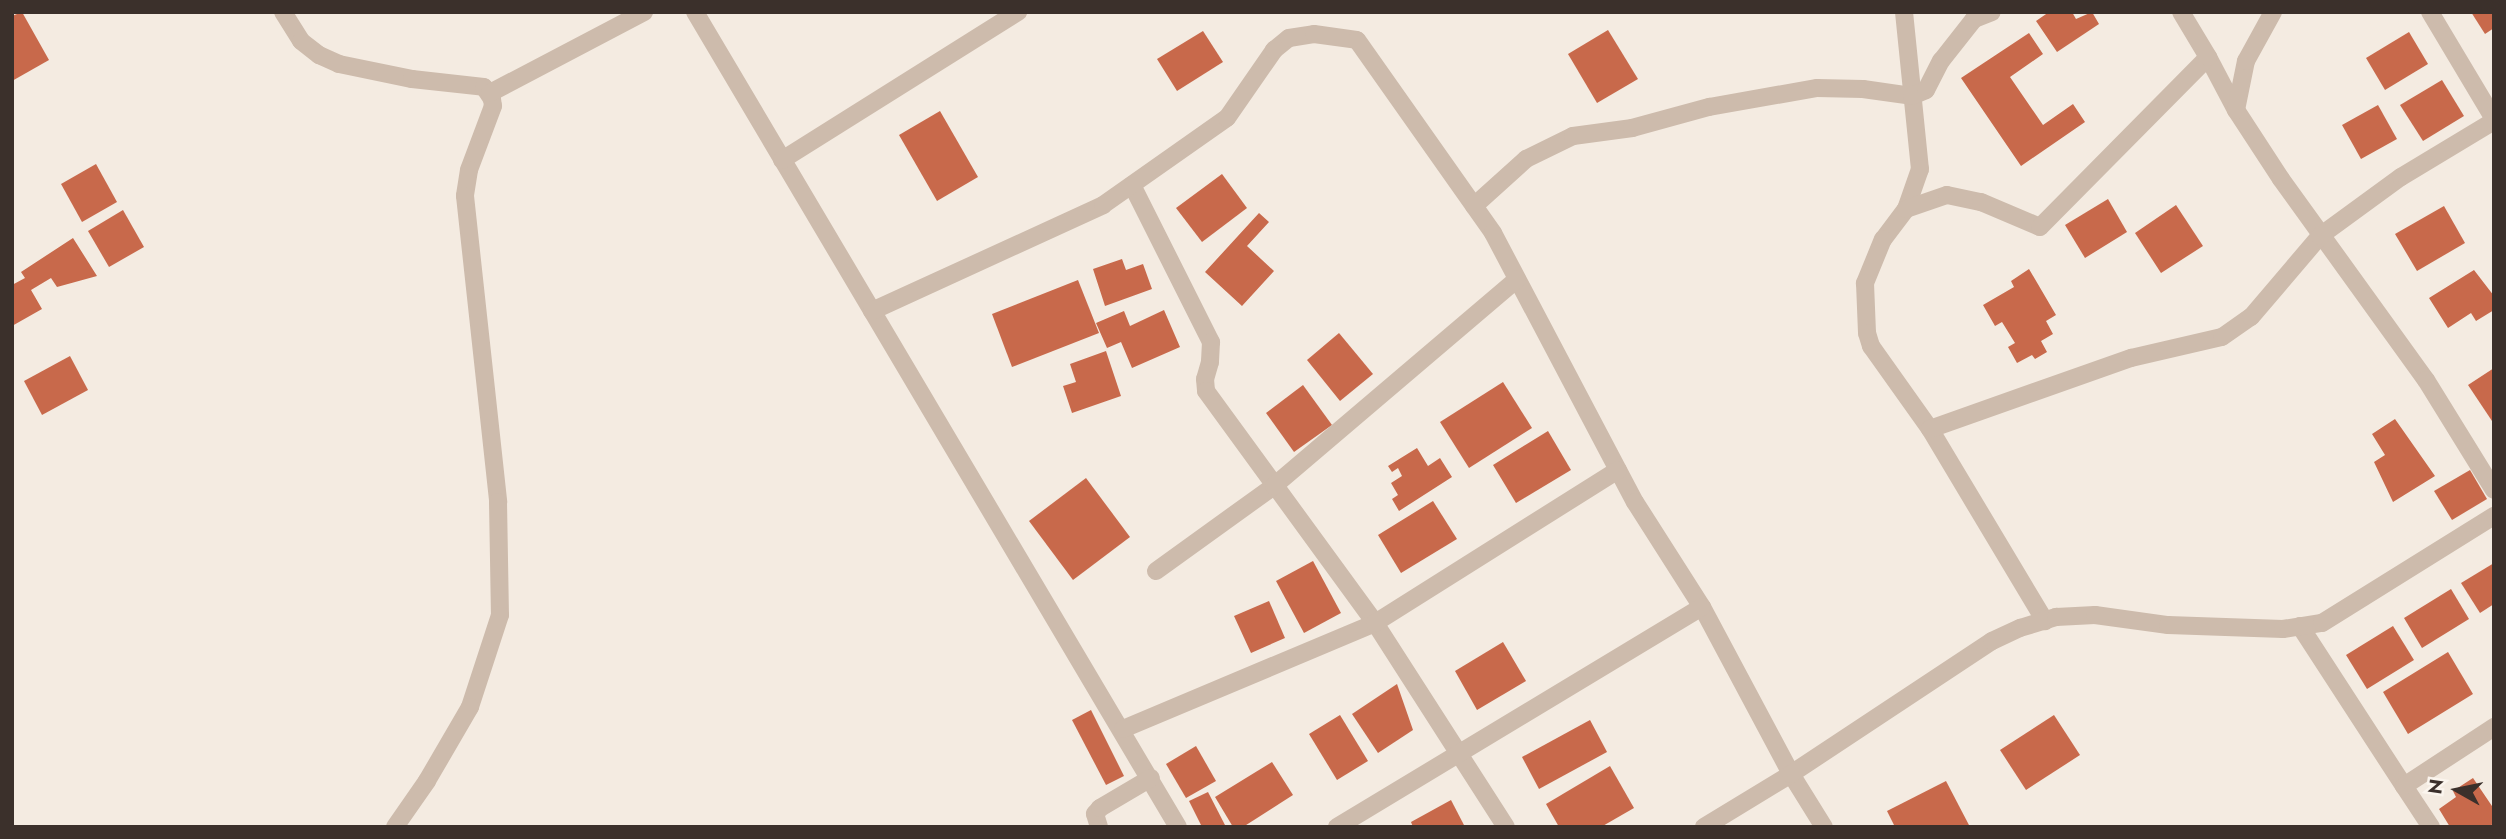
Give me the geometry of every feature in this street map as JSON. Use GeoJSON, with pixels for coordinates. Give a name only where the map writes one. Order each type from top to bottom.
{"type":"FeatureCollection","features":[{"type":"Feature","properties":{"kind":"street"},"geometry":{"type":"LineString","coordinates":[[283,12],[301,41],[319,55],[340,64],[412,79],[484,87],[490,93],[493,106],[469,170],[466,214],[498,502],[500,615],[470,706],[428,781],[395,827]]}},
{"type":"Feature","properties":{"kind":"street"},"geometry":{"type":"LineString","coordinates":[[490,93],[644,12]]}},
{"type":"Feature","properties":{"kind":"street"},"geometry":{"type":"LineString","coordinates":[[695,12],[1123,729],[1178,827]]}},
{"type":"Feature","properties":{"kind":"street"},"geometry":{"type":"LineString","coordinates":[[782,160],[1018,12]]}},
{"type":"Feature","properties":{"kind":"street"},"geometry":{"type":"LineString","coordinates":[[1904,12],[1920,169],[1906,209],[1884,239],[1865,283],[1864,315],[1871,346],[1930,429],[2045,621]]}},
{"type":"Feature","properties":{"kind":"street"},"geometry":{"type":"LineString","coordinates":[[1474,206],[1526,159],[1555,142],[1573,136],[1632,128],[1709,107],[1816,88],[1863,89],[1912,96],[1926,90],[1941,61],[1975,19],[1992,12]]}},
{"type":"Feature","properties":{"kind":"street"},"geometry":{"type":"LineString","coordinates":[[2181,12],[2236,110],[2320,236],[2426,380],[2494,490]]}},
{"type":"Feature","properties":{"kind":"street"},"geometry":{"type":"LineString","coordinates":[[2236,110],[2246,61],[2273,12]]}},
{"type":"Feature","properties":{"kind":"street"},"geometry":{"type":"LineString","coordinates":[[1930,429],[2131,358],[2222,337],[2251,317],[2320,236],[2401,177],[2494,120],[2430,12]]}},
{"type":"Feature","properties":{"kind":"street"},"geometry":{"type":"LineString","coordinates":[[872,311],[1103,205],[1227,118],[1274,50],[1289,38],[1314,34],[1357,40],[1493,233],[1618,470],[1702,607],[1749,690],[1791,774],[1824,827]]}},
{"type":"Feature","properties":{"kind":"street"},"geometry":{"type":"LineString","coordinates":[[1906,209],[1947,195],[1981,202],[2040,227],[2208,57]]}},
{"type":"Feature","properties":{"kind":"street"},"geometry":{"type":"LineString","coordinates":[[1132,185],[1211,342],[1210,362],[1205,379],[1206,391],[1375,623],[1506,827]]}},
{"type":"Feature","properties":{"kind":"street"},"geometry":{"type":"LineString","coordinates":[[1156,571],[1274,486],[1517,279]]}},
{"type":"Feature","properties":{"kind":"street"},"geometry":{"type":"LineString","coordinates":[[1123,729],[1375,623],[1618,470]]}},
{"type":"Feature","properties":{"kind":"street"},"geometry":{"type":"LineString","coordinates":[[1704,827],[1791,774],[1992,641],[2045,621],[2095,615],[2168,625],[2283,629],[2322,623],[2494,516]]}},
{"type":"Feature","properties":{"kind":"street"},"geometry":{"type":"LineString","coordinates":[[1338,827],[1702,607]]}},
{"type":"Feature","properties":{"kind":"street"},"geometry":{"type":"LineString","coordinates":[[2300,626],[2431,827]]}},
{"type":"Feature","properties":{"kind":"street"},"geometry":{"type":"LineString","coordinates":[[2404,786],[2494,727]]}},
{"type":"Feature","properties":{"kind":"street"},"geometry":{"type":"LineString","coordinates":[[1099,827],[1095,814],[1100,807],[1151,778]]}},
{"type":"Feature","properties":{"kind":"building"},"geometry":{"type":"Polygon","coordinates":[[[22,12],[49,60],[12,81],[12,16],[22,12]]]}},
{"type":"Feature","properties":{"kind":"building"},"geometry":{"type":"Polygon","coordinates":[[[2049,12],[2072,12],[2076,19],[2092,12],[2099,24],[2057,52],[2036,21],[2049,12]]]}},
{"type":"Feature","properties":{"kind":"building"},"geometry":{"type":"Polygon","coordinates":[[[2471,12],[2494,12],[2494,28],[2485,34],[2471,12]]]}},
{"type":"Feature","properties":{"kind":"building"},"geometry":{"type":"Polygon","coordinates":[[[1608,30],[1638,79],[1597,103],[1568,54],[1608,30]]]}},
{"type":"Feature","properties":{"kind":"building"},"geometry":{"type":"Polygon","coordinates":[[[1203,31],[1223,62],[1177,91],[1157,59],[1203,31]]]}},
{"type":"Feature","properties":{"kind":"building"},"geometry":{"type":"Polygon","coordinates":[[[2409,32],[2428,64],[2385,90],[2366,58],[2409,32]]]}},
{"type":"Feature","properties":{"kind":"building"},"geometry":{"type":"Polygon","coordinates":[[[2029,33],[2043,54],[2010,77],[2043,125],[2073,104],[2085,122],[2021,166],[1961,78],[2029,33]]]}},
{"type":"Feature","properties":{"kind":"building"},"geometry":{"type":"Polygon","coordinates":[[[2442,80],[2464,116],[2423,141],[2400,105],[2442,80]]]}},
{"type":"Feature","properties":{"kind":"building"},"geometry":{"type":"Polygon","coordinates":[[[2378,105],[2397,139],[2361,159],[2342,125],[2378,105]]]}},
{"type":"Feature","properties":{"kind":"building"},"geometry":{"type":"Polygon","coordinates":[[[940,111],[978,177],[937,201],[899,135],[940,111]]]}},
{"type":"Feature","properties":{"kind":"building"},"geometry":{"type":"Polygon","coordinates":[[[96,164],[117,202],[82,222],[61,184],[96,164]]]}},
{"type":"Feature","properties":{"kind":"building"},"geometry":{"type":"Polygon","coordinates":[[[1222,174],[1247,208],[1202,242],[1176,208],[1222,174]]]}},
{"type":"Feature","properties":{"kind":"building"},"geometry":{"type":"Polygon","coordinates":[[[2108,199],[2127,232],[2085,258],[2065,225],[2108,199]]]}},
{"type":"Feature","properties":{"kind":"building"},"geometry":{"type":"Polygon","coordinates":[[[2176,205],[2203,246],[2161,273],[2135,233],[2176,205]]]}},
{"type":"Feature","properties":{"kind":"building"},"geometry":{"type":"Polygon","coordinates":[[[2444,206],[2465,243],[2417,271],[2395,234],[2444,206]]]}},
{"type":"Feature","properties":{"kind":"building"},"geometry":{"type":"Polygon","coordinates":[[[123,210],[144,247],[109,267],[88,231],[123,210]]]}},
{"type":"Feature","properties":{"kind":"building"},"geometry":{"type":"Polygon","coordinates":[[[1259,213],[1269,222],[1247,246],[1274,271],[1242,306],[1205,272],[1259,213]]]}},
{"type":"Feature","properties":{"kind":"building"},"geometry":{"type":"Polygon","coordinates":[[[73,238],[97,276],[57,287],[51,278],[31,290],[42,309],[12,326],[12,285],[25,278],[21,272],[73,238]]]}},
{"type":"Feature","properties":{"kind":"building"},"geometry":{"type":"Polygon","coordinates":[[[1122,259],[1126,270],[1143,264],[1152,289],[1105,306],[1093,269],[1122,259]]]}},
{"type":"Feature","properties":{"kind":"building"},"geometry":{"type":"Polygon","coordinates":[[[2029,269],[2056,315],[2046,321],[2053,334],[2041,341],[2047,352],[2035,359],[2032,355],[2017,363],[2008,347],[2015,343],[2002,322],[1995,326],[1983,305],[2014,287],[2011,281],[2029,269]]]}},
{"type":"Feature","properties":{"kind":"building"},"geometry":{"type":"Polygon","coordinates":[[[2474,270],[2494,296],[2494,310],[2476,321],[2471,313],[2448,328],[2429,298],[2474,270]]]}},
{"type":"Feature","properties":{"kind":"building"},"geometry":{"type":"Polygon","coordinates":[[[1078,280],[1099,333],[1012,367],[992,314],[1078,280]]]}},
{"type":"Feature","properties":{"kind":"building"},"geometry":{"type":"Polygon","coordinates":[[[1164,310],[1180,347],[1132,368],[1121,342],[1107,348],[1096,323],[1124,311],[1130,326],[1164,310]]]}},
{"type":"Feature","properties":{"kind":"building"},"geometry":{"type":"Polygon","coordinates":[[[1339,333],[1373,374],[1340,401],[1307,360],[1339,333]]]}},
{"type":"Feature","properties":{"kind":"building"},"geometry":{"type":"Polygon","coordinates":[[[1106,351],[1121,396],[1072,413],[1063,386],[1076,382],[1070,364],[1106,351]]]}},
{"type":"Feature","properties":{"kind":"building"},"geometry":{"type":"Polygon","coordinates":[[[70,356],[88,390],[42,415],[24,381],[70,356]]]}},
{"type":"Feature","properties":{"kind":"building"},"geometry":{"type":"Polygon","coordinates":[[[2494,368],[2494,424],[2468,385],[2494,368]]]}},
{"type":"Feature","properties":{"kind":"building"},"geometry":{"type":"Polygon","coordinates":[[[1503,382],[1532,428],[1469,468],[1440,422],[1503,382]]]}},
{"type":"Feature","properties":{"kind":"building"},"geometry":{"type":"Polygon","coordinates":[[[1303,385],[1332,425],[1294,452],[1266,413],[1303,385]]]}},
{"type":"Feature","properties":{"kind":"building"},"geometry":{"type":"Polygon","coordinates":[[[2395,419],[2435,476],[2393,502],[2374,462],[2385,455],[2372,434],[2395,419]]]}},
{"type":"Feature","properties":{"kind":"building"},"geometry":{"type":"Polygon","coordinates":[[[1548,431],[1571,470],[1516,503],[1493,465],[1548,431]]]}},
{"type":"Feature","properties":{"kind":"building"},"geometry":{"type":"Polygon","coordinates":[[[1417,448],[1428,466],[1440,458],[1452,477],[1399,511],[1392,499],[1398,495],[1391,483],[1402,476],[1398,468],[1392,472],[1388,466],[1417,448]]]}},
{"type":"Feature","properties":{"kind":"building"},"geometry":{"type":"Polygon","coordinates":[[[2470,470],[2487,499],[2452,520],[2434,491],[2470,470]]]}},
{"type":"Feature","properties":{"kind":"building"},"geometry":{"type":"Polygon","coordinates":[[[1086,478],[1130,537],[1073,580],[1029,521],[1086,478]]]}},
{"type":"Feature","properties":{"kind":"building"},"geometry":{"type":"Polygon","coordinates":[[[1433,501],[1457,539],[1401,573],[1378,535],[1433,501]]]}},
{"type":"Feature","properties":{"kind":"building"},"geometry":{"type":"Polygon","coordinates":[[[1313,561],[1341,613],[1304,633],[1276,581],[1313,561]]]}},
{"type":"Feature","properties":{"kind":"building"},"geometry":{"type":"Polygon","coordinates":[[[2494,563],[2494,604],[2480,613],[2461,583],[2494,563]]]}},
{"type":"Feature","properties":{"kind":"building"},"geometry":{"type":"Polygon","coordinates":[[[2451,589],[2469,619],[2422,648],[2404,618],[2451,589]]]}},
{"type":"Feature","properties":{"kind":"building"},"geometry":{"type":"Polygon","coordinates":[[[1269,601],[1285,638],[1251,653],[1234,616],[1269,601]]]}},
{"type":"Feature","properties":{"kind":"building"},"geometry":{"type":"Polygon","coordinates":[[[2393,626],[2414,660],[2367,689],[2346,655],[2393,626]]]}},
{"type":"Feature","properties":{"kind":"building"},"geometry":{"type":"Polygon","coordinates":[[[1503,642],[1526,681],[1477,710],[1455,671],[1503,642]]]}},
{"type":"Feature","properties":{"kind":"building"},"geometry":{"type":"Polygon","coordinates":[[[2448,652],[2473,694],[2408,734],[2383,692],[2448,652]]]}},
{"type":"Feature","properties":{"kind":"building"},"geometry":{"type":"Polygon","coordinates":[[[1397,684],[1413,730],[1378,753],[1352,714],[1397,684]]]}},
{"type":"Feature","properties":{"kind":"building"},"geometry":{"type":"Polygon","coordinates":[[[1091,710],[1124,776],[1106,785],[1072,720],[1091,710]]]}},
{"type":"Feature","properties":{"kind":"building"},"geometry":{"type":"Polygon","coordinates":[[[1340,715],[1368,761],[1337,780],[1309,734],[1340,715]]]}},
{"type":"Feature","properties":{"kind":"building"},"geometry":{"type":"Polygon","coordinates":[[[2054,715],[2080,755],[2026,790],[2000,750],[2054,715]]]}},
{"type":"Feature","properties":{"kind":"building"},"geometry":{"type":"Polygon","coordinates":[[[1590,720],[1607,752],[1539,789],[1522,757],[1590,720]]]}},
{"type":"Feature","properties":{"kind":"building"},"geometry":{"type":"Polygon","coordinates":[[[1196,746],[1216,781],[1186,798],[1166,764],[1196,746]]]}},
{"type":"Feature","properties":{"kind":"building"},"geometry":{"type":"Polygon","coordinates":[[[1272,762],[1293,795],[1243,827],[1233,827],[1215,797],[1272,762]]]}},
{"type":"Feature","properties":{"kind":"building"},"geometry":{"type":"Polygon","coordinates":[[[1610,766],[1634,808],[1601,827],[1559,827],[1546,804],[1610,766]]]}},
{"type":"Feature","properties":{"kind":"building"},"geometry":{"type":"Polygon","coordinates":[[[2473,778],[2494,809],[2494,823],[2489,827],[2450,827],[2439,809],[2456,797],[2453,791],[2473,778]]]}},
{"type":"Feature","properties":{"kind":"building"},"geometry":{"type":"Polygon","coordinates":[[[1946,781],[1970,827],[1895,827],[1887,811],[1946,781]]]}},
{"type":"Feature","properties":{"kind":"building"},"geometry":{"type":"Polygon","coordinates":[[[1208,792],[1226,827],[1202,827],[1189,801],[1208,792]]]}},
{"type":"Feature","properties":{"kind":"building"},"geometry":{"type":"Polygon","coordinates":[[[1451,800],[1465,827],[1413,827],[1411,822],[1451,800]]]}}]}
